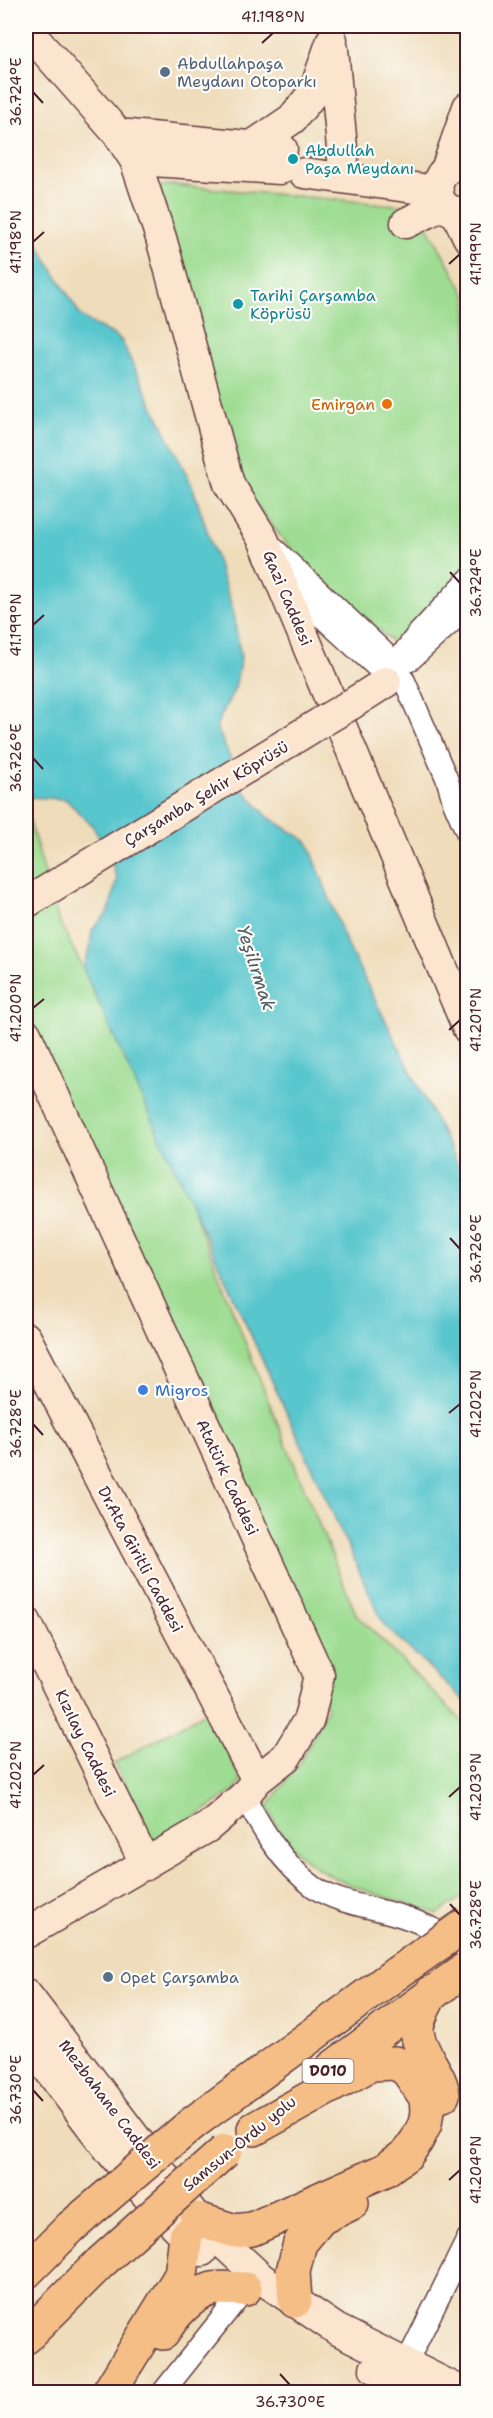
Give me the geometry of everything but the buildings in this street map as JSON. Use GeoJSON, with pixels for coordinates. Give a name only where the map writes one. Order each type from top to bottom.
{"type":"FeatureCollection","features":[{"type":"Feature","properties":{"kind":"highway","name":"D010"},"geometry":{"type":"LineString","coordinates":[[26,2272],[71,2227],[193,2123],[468,1923]]}},
{"type":"Feature","properties":{"kind":"highway","name":"Samsun-Ordu yolu"},"geometry":{"type":"LineString","coordinates":[[26,2337],[100,2263],[225,2151],[468,1966]]}},
{"type":"Feature","properties":{"kind":"highway"},"geometry":{"type":"LineString","coordinates":[[295,2301],[294,2271],[300,2243],[321,2218],[411,2175],[434,2152],[444,2120],[443,2087],[424,2053],[417,2028],[432,1992]]}},
{"type":"Feature","properties":{"kind":"highway"},"geometry":{"type":"LineString","coordinates":[[108,2392],[181,2275],[192,2228],[235,2231],[252,2229],[385,2170],[407,2154],[417,2140],[425,2124],[426,2098],[407,2070],[396,2063],[371,2064],[254,2129]]}},
{"type":"Feature","properties":{"kind":"highway"},"geometry":{"type":"LineString","coordinates":[[26,2258],[71,2227]]}},
{"type":"Feature","properties":{"kind":"highway"},"geometry":{"type":"LineString","coordinates":[[130,2392],[169,2321],[188,2303],[212,2289],[246,2289]]}},
{"type":"Feature","properties":{"kind":"highway"},"geometry":{"type":"LineString","coordinates":[[26,2350],[71,2292]]}},
{"type":"Feature","properties":{"kind":"main road","name":"Gazi Caddesi"},"geometry":{"type":"LineString","coordinates":[[26,29],[118,134],[135,160],[161,238],[229,484],[263,539],[468,1029]]}},
{"type":"Feature","properties":{"kind":"main road"},"geometry":{"type":"LineString","coordinates":[[252,146],[292,119],[314,92],[331,33]]}},
{"type":"Feature","properties":{"kind":"main road"},"geometry":{"type":"LineString","coordinates":[[331,33],[343,159]]}},
{"type":"Feature","properties":{"kind":"main road"},"geometry":{"type":"LineString","coordinates":[[453,196],[468,107]]}},
{"type":"Feature","properties":{"kind":"main road"},"geometry":{"type":"LineString","coordinates":[[118,134],[252,146],[294,161],[453,196]]}},
{"type":"Feature","properties":{"kind":"main road"},"geometry":{"type":"LineString","coordinates":[[135,160],[343,159],[453,196]]}},
{"type":"Feature","properties":{"kind":"main road"},"geometry":{"type":"LineString","coordinates":[[406,223],[453,196]]}},
{"type":"Feature","properties":{"kind":"main road","name":"Çarşamba Şehir Köprüsü"},"geometry":{"type":"LineString","coordinates":[[26,903],[350,705],[394,672]]}},
{"type":"Feature","properties":{"kind":"main road","name":"Atatürk Caddesi"},"geometry":{"type":"LineString","coordinates":[[26,1034],[319,1675],[309,1719],[286,1757],[208,1827],[26,1933]]}},
{"type":"Feature","properties":{"kind":"main road","name":"Atatürk Caddesi"},"geometry":{"type":"LineString","coordinates":[[26,1079],[297,1669],[291,1722],[251,1788]]}},
{"type":"Feature","properties":{"kind":"main road","name":"Dr.Ata Giritli Caddesi"},"geometry":{"type":"LineString","coordinates":[[26,1338],[251,1788]]}},
{"type":"Feature","properties":{"kind":"main road","name":"Kızılay Caddesi"},"geometry":{"type":"LineString","coordinates":[[26,1622],[146,1865]]}},
{"type":"Feature","properties":{"kind":"main road","name":"Mezbahane Caddesi"},"geometry":{"type":"LineString","coordinates":[[26,1994],[192,2228],[246,2289],[283,2317],[415,2392]]}},
{"type":"Feature","properties":{"kind":"main road","name":"Mezbahane Caddesi"},"geometry":{"type":"LineString","coordinates":[[26,2039],[117,2160],[192,2228],[336,2329],[462,2392]]}},
{"type":"Feature","properties":{"kind":"street"},"geometry":{"type":"LineString","coordinates":[[263,539],[394,672],[439,786],[454,803],[468,835]]}},
{"type":"Feature","properties":{"kind":"street"},"geometry":{"type":"LineString","coordinates":[[280,578],[394,672]]}},
{"type":"Feature","properties":{"kind":"street"},"geometry":{"type":"LineString","coordinates":[[394,672],[416,636],[468,580]]}},
{"type":"Feature","properties":{"kind":"street"},"geometry":{"type":"LineString","coordinates":[[394,672],[468,607]]}},
{"type":"Feature","properties":{"kind":"street"},"geometry":{"type":"LineString","coordinates":[[251,1788],[266,1835],[293,1869],[315,1888],[347,1902],[404,1917],[468,1949]]}},
{"type":"Feature","properties":{"kind":"street"},"geometry":{"type":"LineString","coordinates":[[406,2364],[468,2238]]}},
{"type":"Feature","properties":{"kind":"street"},"geometry":{"type":"LineString","coordinates":[[163,2392],[246,2289]]}},
{"type":"Feature","properties":{"kind":"green space"},"geometry":{"type":"Polygon","coordinates":[[[174,185],[417,207],[467,297],[467,587],[399,648],[297,557],[249,496],[230,456],[159,186],[174,185]]]}},
{"type":"Feature","properties":{"kind":"green space"},"geometry":{"type":"Polygon","coordinates":[[[26,808],[58,919],[148,1096],[270,1405],[356,1614],[467,1726],[467,1893],[438,1914],[356,1887],[317,1868],[286,1839],[267,1807],[301,1761],[327,1708],[26,1021],[26,808]]]}},
{"type":"Feature","properties":{"kind":"green space"},"geometry":{"type":"Polygon","coordinates":[[[209,1710],[241,1781],[234,1791],[154,1844],[114,1763],[209,1710]]]}},
{"type":"Feature","properties":{"kind":"water","name":"Yeşilırmak"},"geometry":{"type":"Polygon","coordinates":[[[26,225],[81,316],[121,340],[193,488],[232,607],[241,658],[235,688],[216,726],[245,792],[268,817],[308,842],[346,942],[467,1183],[467,1703],[384,1625],[83,969],[90,947],[92,930],[109,911],[117,879],[108,852],[92,825],[65,799],[26,797],[26,225]]]}},
{"type":"Feature","properties":{"kind":"place","name":"Abdullahpaşa Meydanı Otoparkı"},"geometry":{"type":"Point","coordinates":[165,72]}},
{"type":"Feature","properties":{"kind":"place","name":"Abdullah Paşa Meydanı"},"geometry":{"type":"Point","coordinates":[293,159]}},
{"type":"Feature","properties":{"kind":"place","name":"Tarihi Çarşamba Köprüsü"},"geometry":{"type":"Point","coordinates":[238,304]}},
{"type":"Feature","properties":{"kind":"place","name":"Emirgan"},"geometry":{"type":"Point","coordinates":[387,404]}},
{"type":"Feature","properties":{"kind":"place","name":"Migros"},"geometry":{"type":"Point","coordinates":[143,1390]}},
{"type":"Feature","properties":{"kind":"place","name":"Opet Çarşamba"},"geometry":{"type":"Point","coordinates":[108,1977]}}]}
